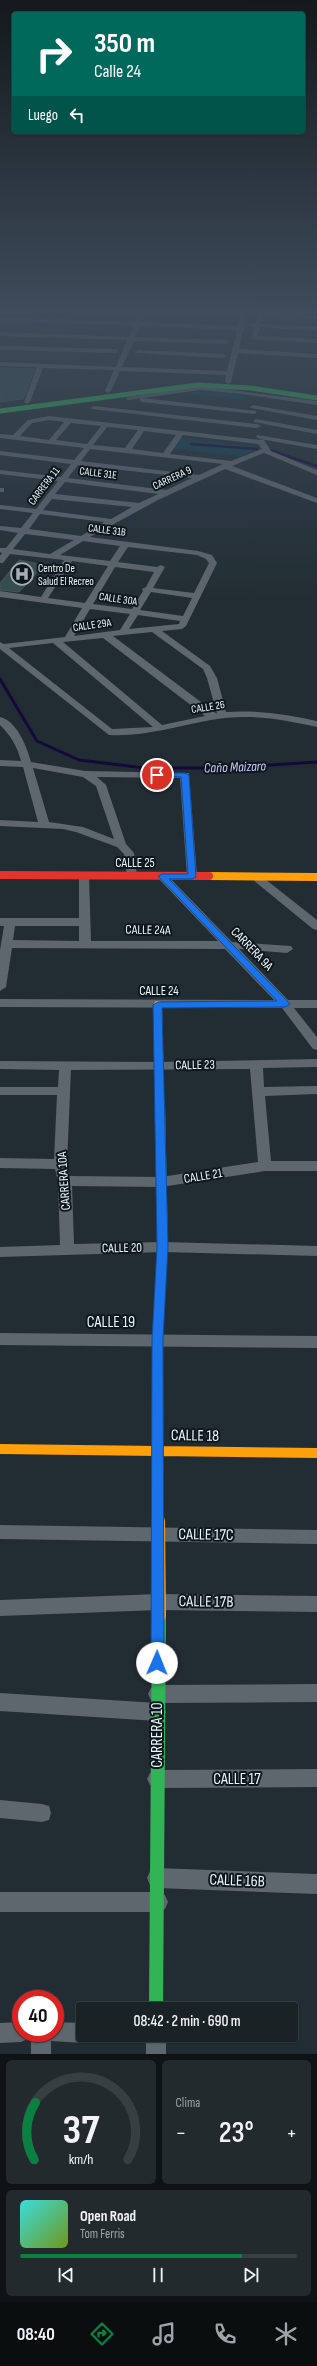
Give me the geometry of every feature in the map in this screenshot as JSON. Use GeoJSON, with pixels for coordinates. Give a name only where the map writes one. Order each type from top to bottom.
{"type":"FeatureCollection","features":[{"type":"Feature","properties":{"kind":"street"},"geometry":{"type":"LineString","coordinates":[[0,411],[19,408]]}},
{"type":"Feature","properties":{"kind":"street"},"geometry":{"type":"LineString","coordinates":[[94,408],[172,417],[257,424],[317,432]]}},
{"type":"Feature","properties":{"kind":"street"},"geometry":{"type":"LineString","coordinates":[[163,431],[178,408]]}},
{"type":"Feature","properties":{"kind":"street"},"geometry":{"type":"LineString","coordinates":[[237,408],[317,418]]}},
{"type":"Feature","properties":{"kind":"street"},"geometry":{"type":"LineString","coordinates":[[254,409],[260,439],[265,450],[279,459],[317,473]]}},
{"type":"Feature","properties":{"kind":"street"},"geometry":{"type":"LineString","coordinates":[[14,438],[30,421],[50,418],[181,433],[260,439],[317,447]]}},
{"type":"Feature","properties":{"kind":"street"},"geometry":{"type":"LineString","coordinates":[[51,442],[68,420]]}},
{"type":"Feature","properties":{"kind":"street","name":"CARRERA 11"},"geometry":{"type":"LineString","coordinates":[[0,561],[4,551],[25,531],[105,425]]}},
{"type":"Feature","properties":{"kind":"street"},"geometry":{"type":"LineString","coordinates":[[127,451],[142,429]]}},
{"type":"Feature","properties":{"kind":"street"},"geometry":{"type":"LineString","coordinates":[[165,455],[181,433]]}},
{"type":"Feature","properties":{"kind":"street"},"geometry":{"type":"LineString","coordinates":[[0,436],[229,464],[317,501]]}},
{"type":"Feature","properties":{"kind":"street","name":"CARRERA 9"},"geometry":{"type":"LineString","coordinates":[[51,557],[111,521],[229,464],[265,450]]}},
{"type":"Feature","properties":{"kind":"street"},"geometry":{"type":"LineString","coordinates":[[0,453],[202,477]]}},
{"type":"Feature","properties":{"kind":"street","name":"CALLE 31E"},"geometry":{"type":"LineString","coordinates":[[0,472],[169,493]]}},
{"type":"Feature","properties":{"kind":"street"},"geometry":{"type":"LineString","coordinates":[[50,496],[142,506]]}},
{"type":"Feature","properties":{"kind":"street"},"geometry":{"type":"LineString","coordinates":[[0,507],[111,521]]}},
{"type":"Feature","properties":{"kind":"street","name":"CALLE 31B"},"geometry":{"type":"LineString","coordinates":[[0,528],[198,553],[210,558],[213,564],[196,596]]}},
{"type":"Feature","properties":{"kind":"street"},"geometry":{"type":"LineString","coordinates":[[67,640],[125,544]]}},
{"type":"Feature","properties":{"kind":"street"},"geometry":{"type":"LineString","coordinates":[[4,551],[113,565],[159,569],[146,589],[123,633]]}},
{"type":"Feature","properties":{"kind":"street"},"geometry":{"type":"LineString","coordinates":[[43,600],[69,559]]}},
{"type":"Feature","properties":{"kind":"street"},"geometry":{"type":"LineString","coordinates":[[146,589],[196,596],[183,622]]}},
{"type":"Feature","properties":{"kind":"street","name":"CALLE 30A"},"geometry":{"type":"LineString","coordinates":[[0,594],[134,612],[183,622]]}},
{"type":"Feature","properties":{"kind":"street","name":"CALLE 29A"},"geometry":{"type":"LineString","coordinates":[[2,646],[67,640],[154,629],[183,622]]}},
{"type":"Feature","properties":{"kind":"street"},"geometry":{"type":"LineString","coordinates":[[154,629],[208,668],[216,690],[218,716]]}},
{"type":"Feature","properties":{"kind":"street"},"geometry":{"type":"LineString","coordinates":[[105,635],[218,716]]}},
{"type":"Feature","properties":{"kind":"street"},"geometry":{"type":"LineString","coordinates":[[56,641],[160,728]]}},
{"type":"Feature","properties":{"kind":"street","name":"CALLE 26"},"geometry":{"type":"LineString","coordinates":[[2,646],[104,730],[115,733],[160,728],[218,716],[270,714],[317,724]]}},
{"type":"Feature","properties":{"kind":"street"},"geometry":{"type":"LineString","coordinates":[[0,720],[13,732],[22,748],[44,824]]}},
{"type":"Feature","properties":{"kind":"street"},"geometry":{"type":"LineString","coordinates":[[0,763],[27,764],[86,774],[185,775],[192,877]]}},
{"type":"Feature","properties":{"kind":"street"},"geometry":{"type":"LineString","coordinates":[[86,774],[101,785],[121,845]]}},
{"type":"Feature","properties":{"kind":"street"},"geometry":{"type":"LineString","coordinates":[[0,823],[44,824],[79,829],[121,845],[129,853],[132,876]]}},
{"type":"Feature","properties":{"kind":"street","name":"CALLE 25"},"geometry":{"type":"LineString","coordinates":[[0,875],[317,877]]}},
{"type":"Feature","properties":{"kind":"street"},"geometry":{"type":"LineString","coordinates":[[84,876],[84,944]]}},
{"type":"Feature","properties":{"kind":"street","name":"CARRERA 9A"},"geometry":{"type":"LineString","coordinates":[[162,876],[285,1004],[317,1046]]}},
{"type":"Feature","properties":{"kind":"street"},"geometry":{"type":"LineString","coordinates":[[256,877],[317,926]]}},
{"type":"Feature","properties":{"kind":"street"},"geometry":{"type":"LineString","coordinates":[[0,987],[8,944],[5,922],[85,922]]}},
{"type":"Feature","properties":{"kind":"street","name":"CALLE 24A"},"geometry":{"type":"LineString","coordinates":[[8,944],[228,945],[287,949]]}},
{"type":"Feature","properties":{"kind":"street","name":"CALLE 24"},"geometry":{"type":"LineString","coordinates":[[0,1003],[158,1005],[317,1004]]}},
{"type":"Feature","properties":{"kind":"street","name":"CARRERA 10"},"geometry":{"type":"LineString","coordinates":[[156,2002],[158,1902],[156,1694],[159,1602],[157,1534],[157,1340],[163,1247],[158,1066],[158,1005]]}},
{"type":"Feature","properties":{"kind":"street","name":"CALLE 23"},"geometry":{"type":"LineString","coordinates":[[0,1065],[158,1066],[317,1063]]}},
{"type":"Feature","properties":{"kind":"street"},"geometry":{"type":"LineString","coordinates":[[256,1064],[260,1092],[265,1166]]}},
{"type":"Feature","properties":{"kind":"street","name":"CARRERA 10A"},"geometry":{"type":"LineString","coordinates":[[65,1066],[60,1164],[65,1181],[67,1249]]}},
{"type":"Feature","properties":{"kind":"street"},"geometry":{"type":"LineString","coordinates":[[260,1092],[317,1090]]}},
{"type":"Feature","properties":{"kind":"street"},"geometry":{"type":"LineString","coordinates":[[0,1091],[64,1091]]}},
{"type":"Feature","properties":{"kind":"street"},"geometry":{"type":"LineString","coordinates":[[0,1163],[60,1164]]}},
{"type":"Feature","properties":{"kind":"street","name":"CALLE 21"},"geometry":{"type":"LineString","coordinates":[[65,1181],[161,1182],[265,1166],[317,1166]]}},
{"type":"Feature","properties":{"kind":"street","name":"CALLE 20"},"geometry":{"type":"LineString","coordinates":[[0,1252],[163,1247],[317,1251]]}},
{"type":"Feature","properties":{"kind":"street","name":"CALLE 19"},"geometry":{"type":"LineString","coordinates":[[0,1339],[317,1342]]}},
{"type":"Feature","properties":{"kind":"street","name":"CALLE 18"},"geometry":{"type":"LineString","coordinates":[[0,1449],[317,1453]]}},
{"type":"Feature","properties":{"kind":"street","name":"CALLE 17C"},"geometry":{"type":"LineString","coordinates":[[0,1532],[317,1537]]}},
{"type":"Feature","properties":{"kind":"street","name":"CALLE 17B"},"geometry":{"type":"LineString","coordinates":[[0,1608],[159,1602],[317,1604]]}},
{"type":"Feature","properties":{"kind":"street"},"geometry":{"type":"LineString","coordinates":[[156,1694],[317,1694]]}},
{"type":"Feature","properties":{"kind":"street"},"geometry":{"type":"LineString","coordinates":[[0,1702],[157,1712]]}},
{"type":"Feature","properties":{"kind":"street","name":"CALLE 17"},"geometry":{"type":"LineString","coordinates":[[156,1779],[317,1778]]}},
{"type":"Feature","properties":{"kind":"street"},"geometry":{"type":"LineString","coordinates":[[0,1809],[42,1813]]}},
{"type":"Feature","properties":{"kind":"street","name":"CALLE 16B"},"geometry":{"type":"LineString","coordinates":[[157,1878],[317,1884]]}},
{"type":"Feature","properties":{"kind":"street"},"geometry":{"type":"LineString","coordinates":[[0,1902],[158,1902]]}},
{"type":"Feature","properties":{"kind":"street"},"geometry":{"type":"LineString","coordinates":[[0,2032],[12,2032]]}},
{"type":"Feature","properties":{"kind":"street"},"geometry":{"type":"LineString","coordinates":[[64,2032],[76,2032]]}},
{"type":"Feature","properties":{"kind":"street"},"geometry":{"type":"LineString","coordinates":[[40,2054],[41,2042]]}},
{"type":"Feature","properties":{"kind":"street"},"geometry":{"type":"LineString","coordinates":[[156,2042],[156,2054]]}},
{"type":"Feature","properties":{"kind":"shaded area"},"geometry":{"type":"Polygon","coordinates":[[[179,438],[255,447],[253,451],[242,456],[173,449],[179,438]]]}},
{"type":"Feature","properties":{"kind":"building","name":"Centro De Salud El Recreo"},"geometry":{"type":"Polygon","coordinates":[[[19,560],[44,565],[19,592],[0,590],[0,583],[19,560]]]}},
{"type":"Feature","properties":{"kind":"waterway"},"geometry":{"type":"LineString","coordinates":[[191,444],[257,449]]}},
{"type":"Feature","properties":{"kind":"waterway"},"geometry":{"type":"LineString","coordinates":[[270,450],[317,466]]}},
{"type":"Feature","properties":{"kind":"waterway","name":"Caño Maizaro"},"geometry":{"type":"LineString","coordinates":[[0,679],[37,741],[79,760],[145,768],[225,768],[317,762]]}},
{"type":"Feature","properties":{"kind":"traffic: fast"},"geometry":{"type":"LineString","coordinates":[[0,411],[24,408]]}},
{"type":"Feature","properties":{"kind":"traffic: fast"},"geometry":{"type":"LineString","coordinates":[[160,1090],[163,1247],[161,1273]]}},
{"type":"Feature","properties":{"kind":"traffic: fast"},"geometry":{"type":"LineString","coordinates":[[156,2002],[159,1615]]}},
{"type":"Feature","properties":{"kind":"traffic: slow"},"geometry":{"type":"LineString","coordinates":[[209,876],[317,877]]}},
{"type":"Feature","properties":{"kind":"traffic: slow"},"geometry":{"type":"LineString","coordinates":[[158,1005],[160,1090]]}},
{"type":"Feature","properties":{"kind":"traffic: slow"},"geometry":{"type":"LineString","coordinates":[[159,1615],[157,1341],[161,1273]]}},
{"type":"Feature","properties":{"kind":"traffic: slow"},"geometry":{"type":"LineString","coordinates":[[0,1449],[317,1453]]}},
{"type":"Feature","properties":{"kind":"traffic: jam"},"geometry":{"type":"LineString","coordinates":[[0,875],[209,876]]}},
{"type":"Feature","properties":{"kind":"place","name":"Centro De Salud El Recreo"},"geometry":{"type":"Point","coordinates":[22,574]}},
{"type":"Feature","properties":{"kind":"route"},"geometry":{"type":"LineString","coordinates":[[157,775],[185,775],[192,877],[162,876],[285,1004],[158,1005],[158,1066],[163,1247],[157,1340],[157,1534],[159,1602],[157,1663]]}}]}
